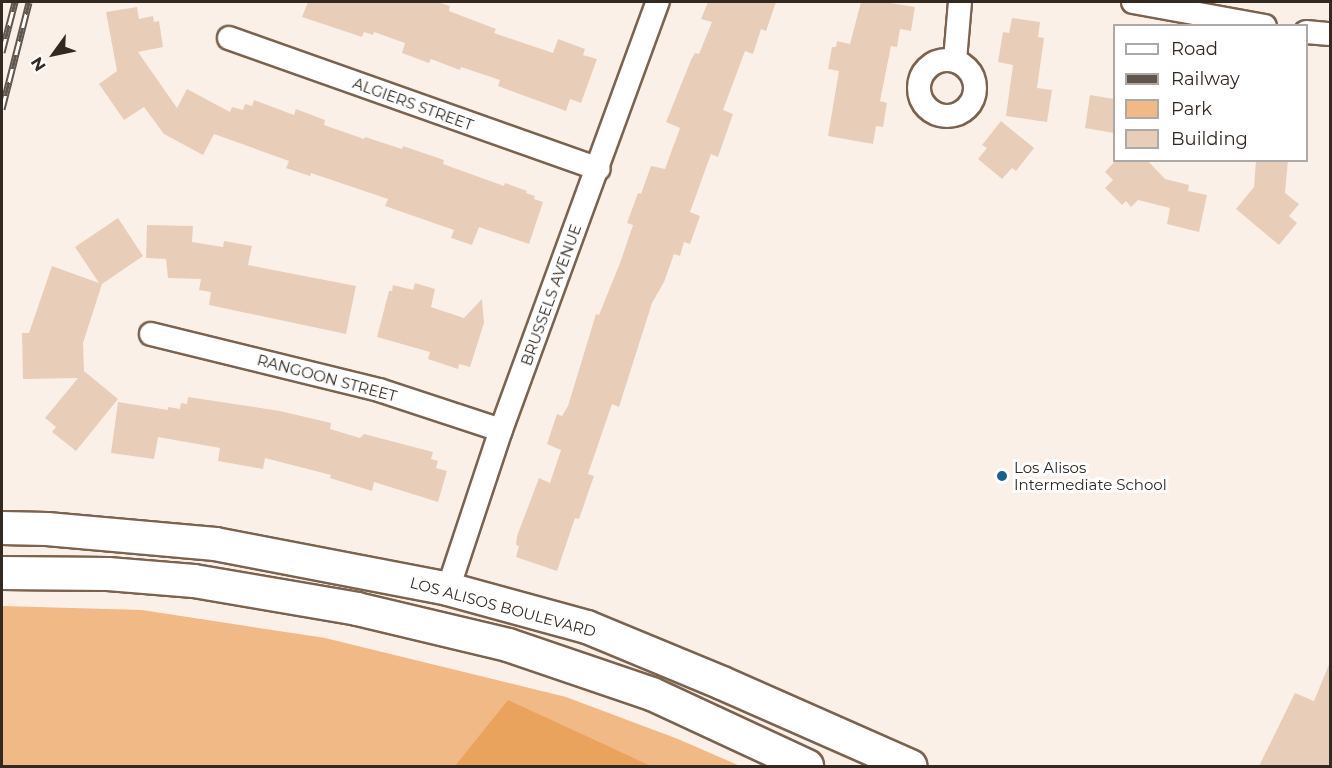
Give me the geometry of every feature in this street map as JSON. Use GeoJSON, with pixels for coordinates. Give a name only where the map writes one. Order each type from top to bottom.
{"type":"FeatureCollection","features":[{"type":"Feature","properties":{"kind":"main road","name":"LOS ALISOS BOULEVARD"},"geometry":{"type":"LineString","coordinates":[[2,528],[47,529],[215,544],[448,589],[587,627],[722,683],[910,766]]}},
{"type":"Feature","properties":{"kind":"main road"},"geometry":{"type":"LineString","coordinates":[[2,573],[108,574],[194,581],[346,607],[496,642],[652,694],[807,766]]}},
{"type":"Feature","properties":{"kind":"street","name":"BRUSSELS AVENUE"},"geometry":{"type":"LineString","coordinates":[[448,589],[501,430],[658,2]]}},
{"type":"Feature","properties":{"kind":"street"},"geometry":{"type":"LineString","coordinates":[[955,60],[960,2]]}},
{"type":"Feature","properties":{"kind":"street"},"geometry":{"type":"LineString","coordinates":[[1133,2],[1202,20],[1244,24]]}},
{"type":"Feature","properties":{"kind":"street"},"geometry":{"type":"LineString","coordinates":[[1308,32],[1330,34]]}},
{"type":"Feature","properties":{"kind":"street","name":"ALGIERS STREET"},"geometry":{"type":"LineString","coordinates":[[229,38],[598,169]]}},
{"type":"Feature","properties":{"kind":"street","name":"RANGOON STREET"},"geometry":{"type":"LineString","coordinates":[[151,334],[379,390],[501,430]]}},
{"type":"Feature","properties":{"kind":"green space"},"geometry":{"type":"Polygon","coordinates":[[[2,606],[142,610],[325,638],[566,697],[678,739],[740,766],[2,766],[2,606]]]}},
{"type":"Feature","properties":{"kind":"shaded area"},"geometry":{"type":"Polygon","coordinates":[[[508,700],[651,766],[455,766],[508,700]]]}},
{"type":"Feature","properties":{"kind":"building"},"geometry":{"type":"Polygon","coordinates":[[[308,2],[437,2],[450,6],[449,11],[496,29],[494,33],[553,53],[558,39],[585,49],[583,55],[597,59],[581,103],[570,99],[566,111],[498,86],[500,80],[461,67],[460,70],[431,59],[429,63],[402,53],[405,43],[374,32],[373,35],[364,32],[362,37],[302,17],[308,2]]]}},
{"type":"Feature","properties":{"kind":"building"},"geometry":{"type":"Polygon","coordinates":[[[708,2],[776,2],[766,31],[761,29],[753,54],[745,51],[723,110],[733,114],[718,157],[711,154],[690,212],[700,216],[690,244],[684,242],[680,256],[674,254],[664,282],[652,303],[619,407],[612,404],[588,474],[594,476],[579,519],[575,518],[557,571],[516,557],[519,546],[516,545],[517,536],[539,478],[550,483],[561,450],[547,444],[557,414],[562,416],[568,406],[596,314],[599,315],[620,263],[633,225],[627,223],[638,193],[641,194],[651,166],[665,169],[680,128],[666,122],[691,60],[695,53],[699,54],[712,22],[701,19],[708,2]]]}},
{"type":"Feature","properties":{"kind":"building"},"geometry":{"type":"Polygon","coordinates":[[[861,2],[884,2],[915,7],[911,31],[900,29],[897,47],[891,46],[880,101],[887,103],[883,127],[876,126],[873,144],[828,136],[839,71],[828,69],[832,47],[836,47],[837,41],[850,44],[861,2]]]}},
{"type":"Feature","properties":{"kind":"building"},"geometry":{"type":"Polygon","coordinates":[[[137,7],[139,19],[153,16],[154,22],[159,21],[163,47],[138,52],[177,108],[187,89],[230,112],[232,107],[243,110],[245,104],[252,106],[254,100],[294,115],[296,109],[325,120],[324,125],[364,139],[365,137],[402,149],[403,146],[444,160],[443,164],[504,186],[505,183],[527,191],[526,193],[535,196],[534,199],[543,202],[529,244],[479,227],[472,245],[451,238],[454,230],[385,206],[388,199],[311,173],[310,176],[286,168],[289,161],[214,134],[203,155],[164,134],[144,107],[124,120],[99,84],[117,71],[106,12],[137,7]]]}},
{"type":"Feature","properties":{"kind":"building"},"geometry":{"type":"Polygon","coordinates":[[[1012,18],[1040,22],[1038,37],[1044,38],[1037,88],[1052,90],[1047,122],[1006,116],[1013,65],[998,62],[1003,32],[1009,33],[1012,18]]]}},
{"type":"Feature","properties":{"kind":"building"},"geometry":{"type":"Polygon","coordinates":[[[1090,95],[1113,99],[1113,133],[1085,128],[1090,95]]]}},
{"type":"Feature","properties":{"kind":"building"},"geometry":{"type":"Polygon","coordinates":[[[1001,121],[1034,148],[1016,171],[1012,168],[1002,179],[978,159],[987,148],[982,145],[1001,121]]]}},
{"type":"Feature","properties":{"kind":"building"},"geometry":{"type":"Polygon","coordinates":[[[1114,162],[1149,162],[1165,179],[1189,185],[1188,191],[1207,195],[1199,232],[1167,224],[1170,208],[1138,200],[1131,207],[1126,201],[1122,205],[1105,188],[1113,180],[1105,172],[1114,162]]]}},
{"type":"Feature","properties":{"kind":"building"},"geometry":{"type":"Polygon","coordinates":[[[1256,162],[1288,162],[1285,193],[1299,204],[1289,216],[1297,223],[1279,245],[1236,209],[1254,187],[1256,162]]]}},
{"type":"Feature","properties":{"kind":"building"},"geometry":{"type":"Polygon","coordinates":[[[118,218],[143,256],[102,284],[83,343],[84,371],[118,399],[76,451],[52,432],[56,427],[45,418],[78,378],[23,379],[22,333],[29,333],[52,266],[99,283],[75,247],[118,218]]]}},
{"type":"Feature","properties":{"kind":"building"},"geometry":{"type":"Polygon","coordinates":[[[147,225],[193,226],[192,242],[223,247],[224,241],[252,246],[248,265],[356,286],[346,334],[209,305],[211,292],[199,290],[201,279],[168,278],[166,259],[146,258],[147,225]]]}},
{"type":"Feature","properties":{"kind":"building"},"geometry":{"type":"Polygon","coordinates":[[[415,283],[435,289],[431,307],[464,318],[482,299],[484,323],[470,367],[459,364],[458,369],[428,359],[430,352],[377,337],[389,291],[392,291],[393,285],[413,290],[415,283]]]}},
{"type":"Feature","properties":{"kind":"building"},"geometry":{"type":"Polygon","coordinates":[[[188,397],[280,411],[331,423],[330,429],[360,438],[364,434],[433,452],[431,459],[438,461],[436,468],[447,471],[438,502],[374,482],[372,491],[330,478],[331,475],[265,458],[263,469],[218,461],[220,448],[158,437],[154,459],[111,453],[118,402],[168,410],[168,407],[180,409],[181,403],[187,404],[188,397]]]}},
{"type":"Feature","properties":{"kind":"building"},"geometry":{"type":"Polygon","coordinates":[[[1330,662],[1330,766],[1259,766],[1295,693],[1314,701],[1330,662]]]}},
{"type":"Feature","properties":{"kind":"railway"},"geometry":{"type":"LineString","coordinates":[[2,52],[15,2]]}},
{"type":"Feature","properties":{"kind":"railway"},"geometry":{"type":"LineString","coordinates":[[2,109],[29,2]]}},
{"type":"Feature","properties":{"kind":"place","name":"Los Alisos Intermediate School"},"geometry":{"type":"Point","coordinates":[1002,476]}}]}
